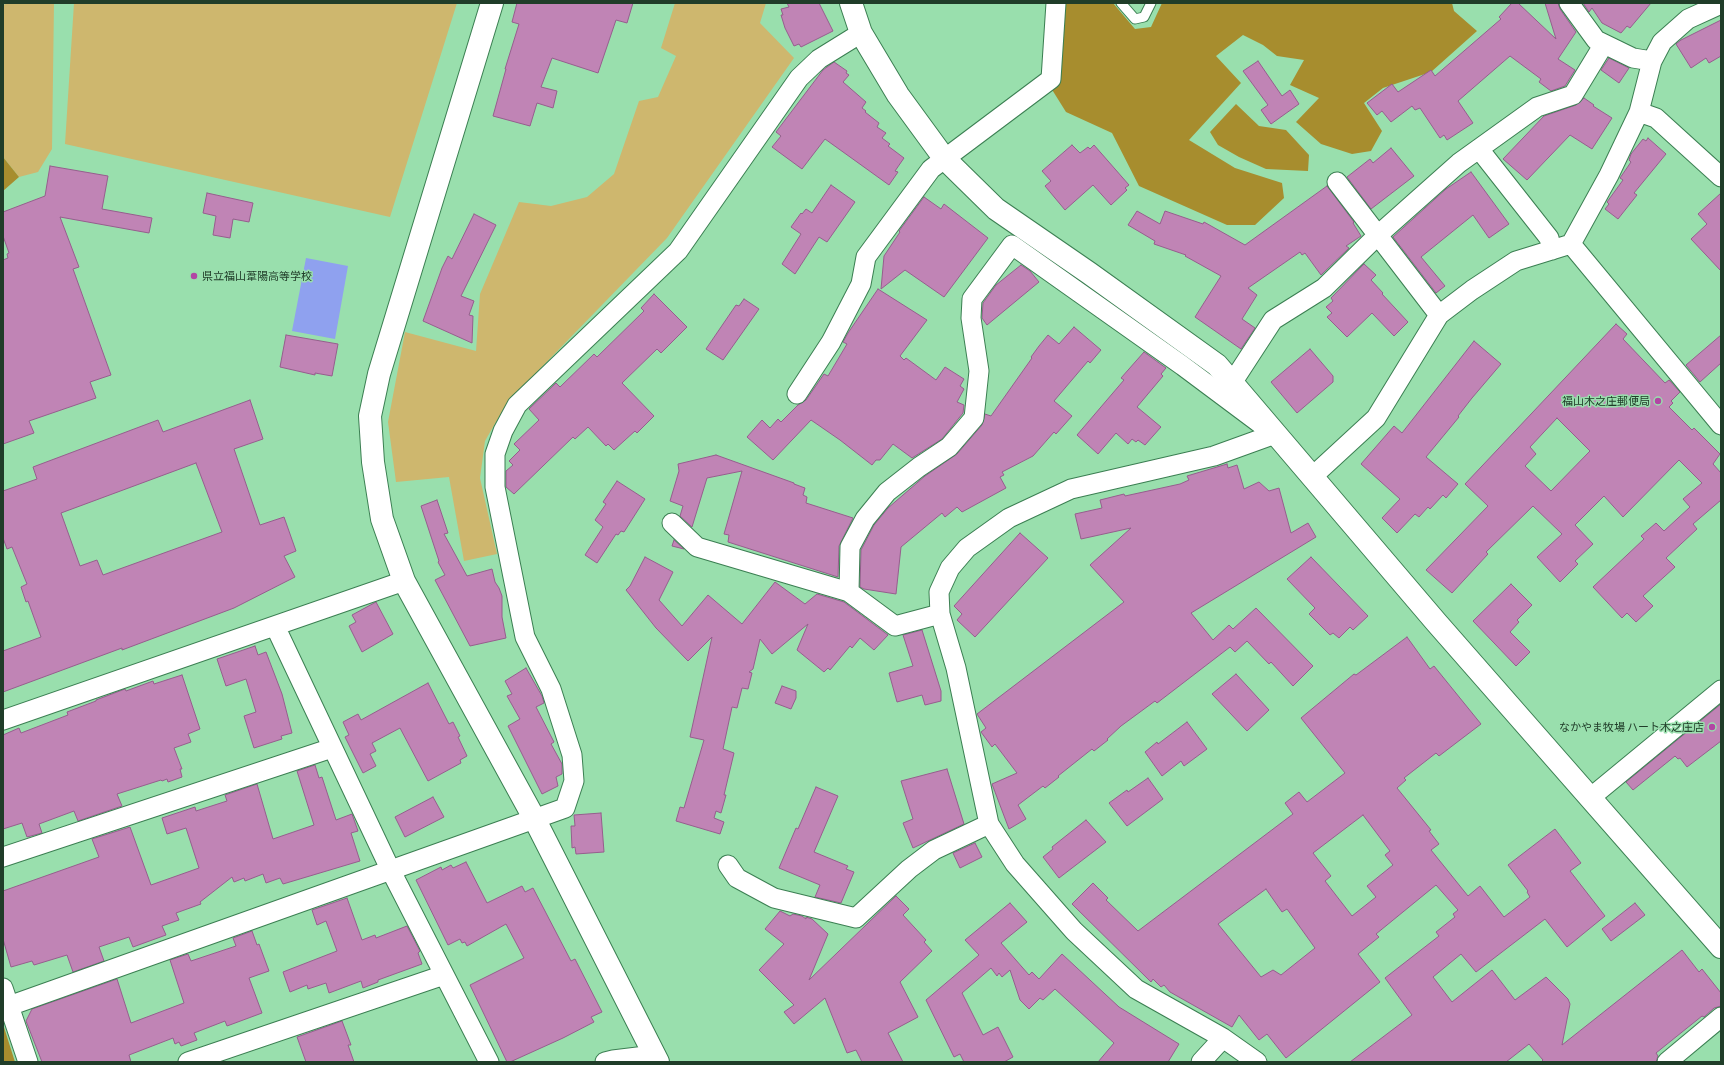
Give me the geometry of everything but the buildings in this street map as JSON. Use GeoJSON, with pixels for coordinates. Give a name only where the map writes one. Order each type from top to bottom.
{"type":"FeatureCollection","features":[{"type":"Feature","properties":{"kind":"street"},"geometry":{"type":"LineString","coordinates":[[492,3],[379,374],[370,416],[373,462],[382,519],[404,581],[534,818],[656,1059],[613,1060],[605,1062]]}},
{"type":"Feature","properties":{"kind":"street"},"geometry":{"type":"LineString","coordinates":[[851,3],[861,33],[898,95],[944,158],[996,209],[1089,273],[1217,366],[1229,391]]}},
{"type":"Feature","properties":{"kind":"street"},"geometry":{"type":"LineString","coordinates":[[797,394],[831,342],[861,284],[866,257],[931,169],[1051,79],[1056,3]]}},
{"type":"Feature","properties":{"kind":"street"},"geometry":{"type":"LineString","coordinates":[[1569,3],[1596,40],[1633,58],[1652,61]]}},
{"type":"Feature","properties":{"kind":"street"},"geometry":{"type":"LineString","coordinates":[[1312,477],[1376,418],[1439,315],[1472,290],[1516,261],[1571,244],[1609,175],[1639,112],[1652,61],[1662,42],[1688,19],[1721,4]]}},
{"type":"Feature","properties":{"kind":"street"},"geometry":{"type":"LineString","coordinates":[[9,1006],[565,808],[574,781],[572,755],[551,688],[524,637],[495,487],[495,454],[503,431],[517,405],[678,250],[799,78],[818,59],[861,33]]}},
{"type":"Feature","properties":{"kind":"street"},"geometry":{"type":"LineString","coordinates":[[1229,391],[1273,320],[1324,288],[1378,235],[1459,163],[1538,107],[1572,95],[1604,44]]}},
{"type":"Feature","properties":{"kind":"street"},"geometry":{"type":"LineString","coordinates":[[1639,112],[1656,118],[1721,177]]}},
{"type":"Feature","properties":{"kind":"street"},"geometry":{"type":"LineString","coordinates":[[1479,149],[1549,238],[1552,250]]}},
{"type":"Feature","properties":{"kind":"street"},"geometry":{"type":"LineString","coordinates":[[1336,182],[1439,315]]}},
{"type":"Feature","properties":{"kind":"street"},"geometry":{"type":"LineString","coordinates":[[1571,244],[1721,425]]}},
{"type":"Feature","properties":{"kind":"street"},"geometry":{"type":"LineString","coordinates":[[849,592],[850,547],[864,519],[887,492],[919,466],[949,447],[974,418],[978,371],[971,318],[972,299],[1012,245],[1183,366],[1229,391],[1275,434],[1441,628],[1721,947]]}},
{"type":"Feature","properties":{"kind":"street"},"geometry":{"type":"LineString","coordinates":[[1258,1062],[1223,1038],[1136,989],[1074,931],[1015,864],[989,824],[956,668],[940,614],[939,592],[950,568],[967,548],[1009,518],[1071,489],[1214,456],[1275,434]]}},
{"type":"Feature","properties":{"kind":"street"},"geometry":{"type":"LineString","coordinates":[[672,523],[697,548],[849,592],[895,626],[940,614]]}},
{"type":"Feature","properties":{"kind":"street"},"geometry":{"type":"LineString","coordinates":[[3,720],[404,581]]}},
{"type":"Feature","properties":{"kind":"street"},"geometry":{"type":"LineString","coordinates":[[275,626],[390,871],[489,1062]]}},
{"type":"Feature","properties":{"kind":"street"},"geometry":{"type":"LineString","coordinates":[[1590,798],[1721,690]]}},
{"type":"Feature","properties":{"kind":"street"},"geometry":{"type":"LineString","coordinates":[[3,857],[332,748]]}},
{"type":"Feature","properties":{"kind":"street"},"geometry":{"type":"LineString","coordinates":[[728,865],[738,878],[774,898],[856,918],[909,869],[934,850],[989,824]]}},
{"type":"Feature","properties":{"kind":"street"},"geometry":{"type":"LineString","coordinates":[[188,1062],[444,975]]}},
{"type":"Feature","properties":{"kind":"street"},"geometry":{"type":"LineString","coordinates":[[3,988],[28,1062]]}},
{"type":"Feature","properties":{"kind":"street"},"geometry":{"type":"LineString","coordinates":[[1667,1062],[1721,1017]]}},
{"type":"Feature","properties":{"kind":"street"},"geometry":{"type":"LineString","coordinates":[[1201,1062],[1223,1038]]}},
{"type":"Feature","properties":{"kind":"lane"},"geometry":{"type":"LineString","coordinates":[[1121,3],[1135,19],[1144,17],[1151,3]]}},
{"type":"Feature","properties":{"kind":"shaded area"},"geometry":{"type":"Polygon","coordinates":[[[8,3],[54,3],[52,149],[38,172],[19,177],[3,157],[3,5],[8,3]]]}},
{"type":"Feature","properties":{"kind":"shaded area"},"geometry":{"type":"Polygon","coordinates":[[[74,3],[457,3],[390,217],[65,144],[74,3]]]}},
{"type":"Feature","properties":{"kind":"shaded area"},"geometry":{"type":"Polygon","coordinates":[[[675,3],[766,3],[760,23],[794,58],[667,238],[535,374],[500,415],[485,441],[480,478],[497,554],[464,561],[449,477],[396,482],[388,422],[405,332],[476,351],[480,294],[519,202],[551,206],[587,197],[614,174],[639,101],[658,97],[676,56],[661,48],[675,3]]]}},
{"type":"Feature","properties":{"kind":"shaded area"},"geometry":{"type":"Polygon","coordinates":[[[1058,3],[1113,3],[1135,29],[1151,27],[1162,3],[1452,3],[1454,11],[1477,31],[1431,72],[1383,88],[1364,103],[1382,131],[1371,151],[1352,154],[1321,144],[1296,122],[1319,98],[1290,85],[1304,60],[1277,56],[1263,45],[1243,35],[1216,56],[1241,83],[1189,140],[1235,168],[1282,183],[1284,198],[1255,225],[1227,225],[1139,186],[1112,133],[1066,112],[1051,88],[1058,3]]]}},
{"type":"Feature","properties":{"kind":"shaded area"},"geometry":{"type":"Polygon","coordinates":[[[1236,104],[1259,126],[1286,130],[1309,155],[1308,171],[1266,169],[1239,157],[1218,145],[1210,132],[1236,104]]]}},
{"type":"Feature","properties":{"kind":"shaded area"},"geometry":{"type":"Polygon","coordinates":[[[3,157],[19,177],[3,191],[3,157]]]}},
{"type":"Feature","properties":{"kind":"shaded area"},"geometry":{"type":"Polygon","coordinates":[[[3,1024],[15,1062],[3,1062],[3,1024]]]}},
{"type":"Feature","properties":{"kind":"water"},"geometry":{"type":"Polygon","coordinates":[[[306,258],[348,266],[335,339],[292,331],[306,258]]]}},
{"type":"Feature","properties":{"kind":"place","name":"県立福山葦陽高等学校"},"geometry":{"type":"Point","coordinates":[194,276]}},
{"type":"Feature","properties":{"kind":"place","name":"福山木之庄郵便局"},"geometry":{"type":"Point","coordinates":[1658,401]}},
{"type":"Feature","properties":{"kind":"place","name":"なかやま牧場 ハート木之庄店"},"geometry":{"type":"Point","coordinates":[1712,727]}}]}
